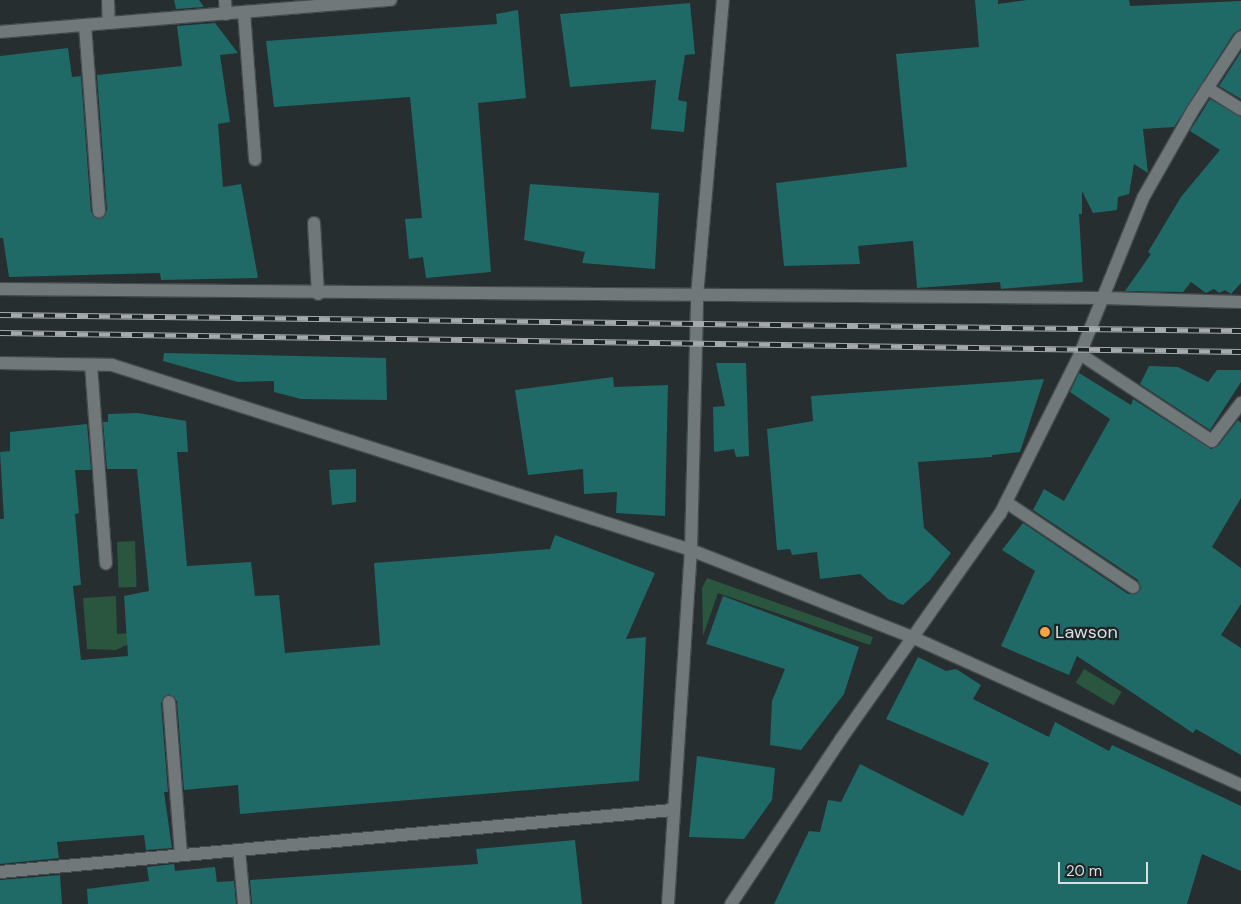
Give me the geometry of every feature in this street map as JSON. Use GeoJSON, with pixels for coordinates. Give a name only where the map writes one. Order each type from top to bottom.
{"type":"FeatureCollection","features":[{"type":"Feature","properties":{"kind":"street"},"geometry":{"type":"LineString","coordinates":[[108,0],[109,24]]}},
{"type":"Feature","properties":{"kind":"street"},"geometry":{"type":"LineString","coordinates":[[225,0],[226,14]]}},
{"type":"Feature","properties":{"kind":"street"},"geometry":{"type":"LineString","coordinates":[[0,32],[391,0]]}},
{"type":"Feature","properties":{"kind":"street"},"geometry":{"type":"LineString","coordinates":[[668,904],[672,810],[691,550],[696,296],[722,0]]}},
{"type":"Feature","properties":{"kind":"street"},"geometry":{"type":"LineString","coordinates":[[244,12],[255,160]]}},
{"type":"Feature","properties":{"kind":"street"},"geometry":{"type":"LineString","coordinates":[[85,25],[99,211]]}},
{"type":"Feature","properties":{"kind":"street"},"geometry":{"type":"LineString","coordinates":[[731,904],[841,739],[914,638],[1006,502],[1080,354],[1143,198],[1207,88],[1241,37]]}},
{"type":"Feature","properties":{"kind":"street"},"geometry":{"type":"LineString","coordinates":[[1207,88],[1241,109]]}},
{"type":"Feature","properties":{"kind":"street"},"geometry":{"type":"LineString","coordinates":[[314,223],[318,294]]}},
{"type":"Feature","properties":{"kind":"street"},"geometry":{"type":"LineString","coordinates":[[0,289],[318,294],[1102,298],[1241,302]]}},
{"type":"Feature","properties":{"kind":"street"},"geometry":{"type":"LineString","coordinates":[[1080,354],[1212,441],[1241,403]]}},
{"type":"Feature","properties":{"kind":"street"},"geometry":{"type":"LineString","coordinates":[[0,364],[112,365],[691,550],[914,638],[1241,784]]}},
{"type":"Feature","properties":{"kind":"street"},"geometry":{"type":"LineString","coordinates":[[91,365],[106,563]]}},
{"type":"Feature","properties":{"kind":"street"},"geometry":{"type":"LineString","coordinates":[[1006,502],[1133,587]]}},
{"type":"Feature","properties":{"kind":"street"},"geometry":{"type":"LineString","coordinates":[[168,702],[181,855]]}},
{"type":"Feature","properties":{"kind":"street"},"geometry":{"type":"LineString","coordinates":[[0,872],[672,810]]}},
{"type":"Feature","properties":{"kind":"street"},"geometry":{"type":"LineString","coordinates":[[239,850],[244,904]]}},
{"type":"Feature","properties":{"kind":"green space"},"geometry":{"type":"Polygon","coordinates":[[[135,541],[137,587],[119,588],[117,542],[135,541]]]}},
{"type":"Feature","properties":{"kind":"green space"},"geometry":{"type":"Polygon","coordinates":[[[707,578],[873,637],[870,645],[718,593],[703,636],[702,588],[707,578]]]}},
{"type":"Feature","properties":{"kind":"green space"},"geometry":{"type":"Polygon","coordinates":[[[116,596],[117,634],[132,633],[131,643],[116,650],[87,649],[83,598],[116,596]]]}},
{"type":"Feature","properties":{"kind":"green space"},"geometry":{"type":"Polygon","coordinates":[[[1084,669],[1122,692],[1113,705],[1076,683],[1084,669]]]}},
{"type":"Feature","properties":{"kind":"building"},"geometry":{"type":"Polygon","coordinates":[[[174,0],[199,0],[204,7],[176,9],[174,0]]]}},
{"type":"Feature","properties":{"kind":"building"},"geometry":{"type":"Polygon","coordinates":[[[975,0],[998,0],[998,4],[1027,0],[1129,0],[1130,6],[1241,1],[1241,29],[1234,33],[1174,127],[1143,129],[1148,173],[1134,164],[1129,194],[1118,197],[1117,210],[1093,213],[1082,191],[1082,214],[1079,214],[1083,282],[1001,289],[1000,282],[917,288],[913,241],[858,246],[860,264],[784,266],[776,183],[907,167],[896,54],[979,47],[975,0]]]}},
{"type":"Feature","properties":{"kind":"building"},"geometry":{"type":"Polygon","coordinates":[[[690,3],[695,54],[685,55],[678,100],[687,102],[684,132],[651,129],[656,80],[570,87],[560,14],[690,3]]]}},
{"type":"Feature","properties":{"kind":"building"},"geometry":{"type":"Polygon","coordinates":[[[518,10],[526,98],[478,103],[491,272],[426,278],[423,257],[409,259],[405,219],[422,218],[410,97],[274,107],[266,41],[497,24],[496,14],[518,10]]]}},
{"type":"Feature","properties":{"kind":"building"},"geometry":{"type":"Polygon","coordinates":[[[215,23],[238,53],[220,55],[230,122],[218,124],[223,187],[241,184],[258,278],[161,280],[160,273],[9,277],[3,238],[0,238],[0,56],[68,48],[72,77],[81,76],[91,212],[100,219],[107,210],[97,75],[182,66],[177,26],[215,23]]]}},
{"type":"Feature","properties":{"kind":"building"},"geometry":{"type":"Polygon","coordinates":[[[1241,52],[1241,99],[1219,86],[1241,52]]]}},
{"type":"Feature","properties":{"kind":"building"},"geometry":{"type":"Polygon","coordinates":[[[1210,99],[1241,117],[1241,283],[1231,294],[1225,290],[1219,293],[1214,289],[1206,293],[1191,282],[1183,292],[1125,291],[1151,254],[1148,252],[1181,197],[1220,150],[1190,131],[1210,99]]]}},
{"type":"Feature","properties":{"kind":"building"},"geometry":{"type":"Polygon","coordinates":[[[530,184],[659,193],[655,269],[582,263],[585,252],[524,240],[530,184]]]}},
{"type":"Feature","properties":{"kind":"building"},"geometry":{"type":"Polygon","coordinates":[[[164,353],[386,358],[387,400],[301,399],[274,392],[274,381],[238,382],[163,361],[164,353]]]}},
{"type":"Feature","properties":{"kind":"building"},"geometry":{"type":"Polygon","coordinates":[[[716,363],[746,363],[749,456],[736,457],[734,449],[714,452],[713,407],[725,406],[716,363]]]}},
{"type":"Feature","properties":{"kind":"building"},"geometry":{"type":"Polygon","coordinates":[[[1149,366],[1178,367],[1208,382],[1217,370],[1241,370],[1241,382],[1210,430],[1140,384],[1149,366]]]}},
{"type":"Feature","properties":{"kind":"building"},"geometry":{"type":"Polygon","coordinates":[[[1079,373],[1131,405],[1133,399],[1211,449],[1218,446],[1238,420],[1241,423],[1241,498],[1212,547],[1241,568],[1241,604],[1221,635],[1241,648],[1241,755],[1196,729],[1193,733],[1077,656],[1069,675],[1001,646],[1035,571],[1002,550],[1023,523],[1128,594],[1136,594],[1141,588],[1138,580],[1033,510],[1044,489],[1064,501],[1110,419],[1070,392],[1079,373]]]}},
{"type":"Feature","properties":{"kind":"building"},"geometry":{"type":"Polygon","coordinates":[[[613,377],[614,387],[668,385],[665,516],[616,513],[617,492],[584,494],[583,469],[528,475],[515,390],[613,377]]]}},
{"type":"Feature","properties":{"kind":"building"},"geometry":{"type":"Polygon","coordinates":[[[1044,379],[1020,452],[992,455],[992,457],[918,462],[924,528],[951,553],[930,580],[903,605],[888,599],[860,574],[820,579],[817,552],[792,555],[790,549],[777,550],[767,429],[813,421],[811,396],[1044,379]]]}},
{"type":"Feature","properties":{"kind":"building"},"geometry":{"type":"Polygon","coordinates":[[[138,413],[186,421],[188,452],[177,452],[187,566],[251,562],[255,596],[279,595],[285,653],[380,645],[374,563],[550,549],[555,535],[655,573],[626,639],[646,637],[639,781],[240,814],[238,785],[184,790],[177,701],[168,694],[161,703],[168,792],[164,792],[172,848],[146,850],[144,835],[57,842],[59,858],[0,864],[0,519],[4,519],[0,452],[10,451],[10,432],[87,424],[91,470],[75,470],[79,513],[75,514],[81,585],[73,586],[81,660],[128,656],[124,596],[149,591],[137,469],[107,469],[103,422],[108,422],[108,414],[138,413]]]}},
{"type":"Feature","properties":{"kind":"building"},"geometry":{"type":"Polygon","coordinates":[[[356,469],[356,502],[332,505],[329,470],[356,469]]]}},
{"type":"Feature","properties":{"kind":"building"},"geometry":{"type":"Polygon","coordinates":[[[723,596],[859,647],[844,694],[801,750],[770,745],[772,701],[785,669],[706,644],[723,596]]]}},
{"type":"Feature","properties":{"kind":"building"},"geometry":{"type":"Polygon","coordinates":[[[918,657],[946,671],[956,669],[981,685],[973,699],[1049,737],[1055,722],[1109,751],[1112,745],[1241,806],[1241,871],[1202,854],[1187,904],[774,904],[809,831],[820,832],[828,800],[841,802],[860,764],[963,816],[989,763],[886,719],[918,657]]]}},
{"type":"Feature","properties":{"kind":"building"},"geometry":{"type":"Polygon","coordinates":[[[697,756],[775,768],[772,800],[744,839],[689,837],[697,756]]]}},
{"type":"Feature","properties":{"kind":"building"},"geometry":{"type":"Polygon","coordinates":[[[575,840],[582,904],[252,904],[250,880],[478,864],[476,849],[575,840]]]}},
{"type":"Feature","properties":{"kind":"building"},"geometry":{"type":"Polygon","coordinates":[[[174,864],[175,871],[215,867],[217,882],[234,881],[236,904],[88,904],[87,889],[149,881],[147,867],[174,864]]]}},
{"type":"Feature","properties":{"kind":"building"},"geometry":{"type":"Polygon","coordinates":[[[60,875],[62,904],[0,904],[0,880],[60,875]]]}},
{"type":"Feature","properties":{"kind":"railway"},"geometry":{"type":"LineString","coordinates":[[0,315],[1241,331]]}},
{"type":"Feature","properties":{"kind":"railway"},"geometry":{"type":"LineString","coordinates":[[0,333],[1241,352]]}},
{"type":"Feature","properties":{"kind":"place","name":"Lawson"},"geometry":{"type":"Point","coordinates":[1045,632]}}]}
